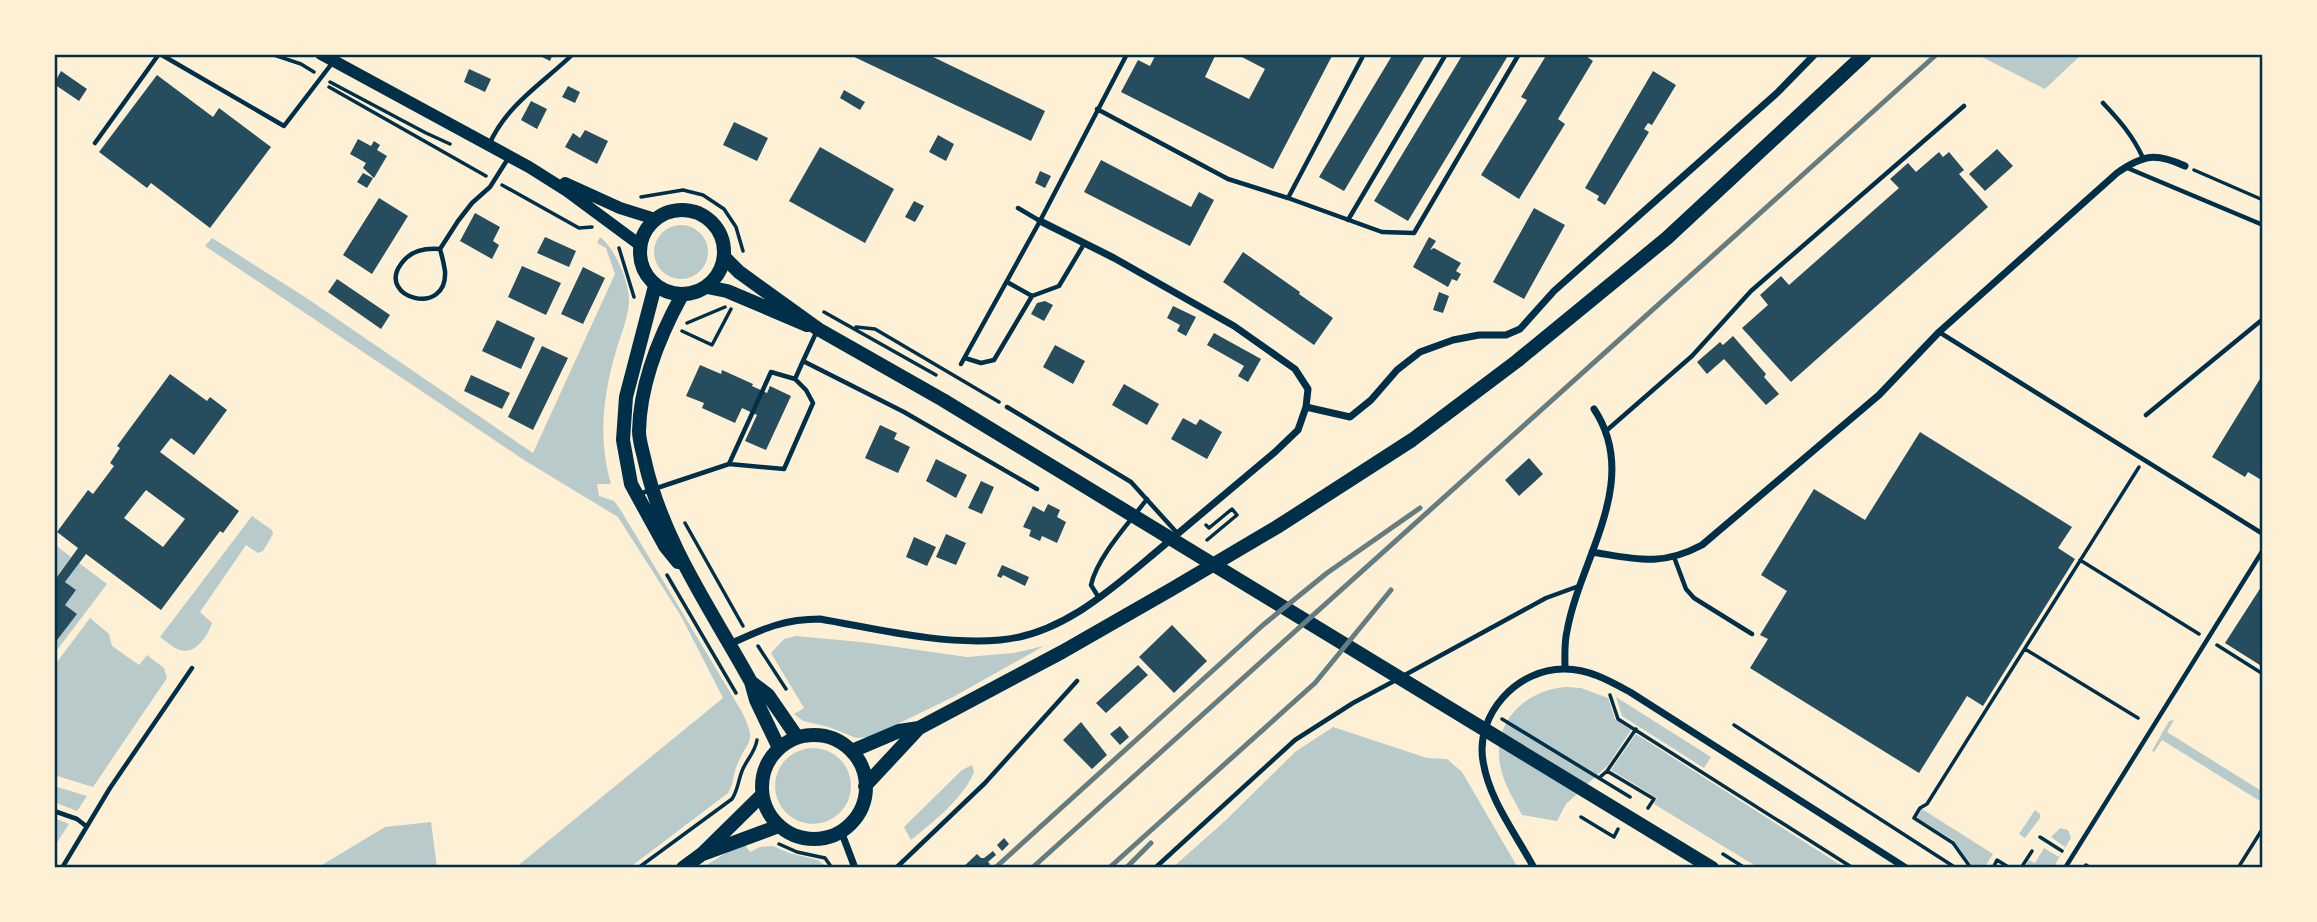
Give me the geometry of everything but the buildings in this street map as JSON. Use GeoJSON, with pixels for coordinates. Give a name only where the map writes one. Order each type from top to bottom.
{"type":"FeatureCollection","features":[{"type":"Feature","properties":{"kind":"main road"},"geometry":{"type":"LineString","coordinates":[[865,786],[919,728],[1062,652],[1184,582],[1277,527],[1412,440],[1517,361],[1667,238],[1865,54]]}},
{"type":"Feature","properties":{"kind":"main road"},"geometry":{"type":"LineString","coordinates":[[674,211],[695,212],[708,219],[718,229],[723,242],[724,257],[716,278],[695,292],[682,295],[655,286],[642,267],[639,245],[648,226],[655,219],[674,211]]}},
{"type":"Feature","properties":{"kind":"main road"},"geometry":{"type":"LineString","coordinates":[[724,257],[739,272],[818,329],[1037,457],[1712,868]]}},
{"type":"Feature","properties":{"kind":"main road"},"geometry":{"type":"LineString","coordinates":[[644,492],[631,484],[623,440],[625,397],[655,286]]}},
{"type":"Feature","properties":{"kind":"main road"},"geometry":{"type":"LineString","coordinates":[[707,286],[727,291],[818,329]]}},
{"type":"Feature","properties":{"kind":"main road"},"geometry":{"type":"LineString","coordinates":[[682,295],[664,332],[642,396],[639,434],[644,492],[751,682],[779,748]]}},
{"type":"Feature","properties":{"kind":"main road"},"geometry":{"type":"LineString","coordinates":[[751,682],[768,695],[797,737]]}},
{"type":"Feature","properties":{"kind":"main road"},"geometry":{"type":"LineString","coordinates":[[852,751],[899,731],[919,728]]}},
{"type":"Feature","properties":{"kind":"main road"},"geometry":{"type":"LineString","coordinates":[[811,735],[836,740],[852,751],[863,772],[865,786],[859,812],[851,824],[832,836],[814,839],[788,832],[770,814],[762,795],[766,768],[779,748],[797,737],[811,735]]}},
{"type":"Feature","properties":{"kind":"main road"},"geometry":{"type":"LineString","coordinates":[[683,868],[702,854],[762,795]]}},
{"type":"Feature","properties":{"kind":"main road"},"geometry":{"type":"LineString","coordinates":[[702,854],[779,825]]}},
{"type":"Feature","properties":{"kind":"street"},"geometry":{"type":"LineString","coordinates":[[321,54],[330,65],[529,167],[567,191],[639,245]]}},
{"type":"Feature","properties":{"kind":"street"},"geometry":{"type":"LineString","coordinates":[[1306,407],[1350,417],[1371,400],[1397,370],[1420,352],[1453,340],[1479,335],[1506,335],[1520,329],[1555,291],[1778,92],[1815,54]]}},
{"type":"Feature","properties":{"kind":"street"},"geometry":{"type":"LineString","coordinates":[[1592,552],[1656,561],[1674,558],[1702,545],[1879,395],[1939,332],[2124,167],[2143,158],[2164,157],[2185,166]]}},
{"type":"Feature","properties":{"kind":"street"},"geometry":{"type":"LineString","coordinates":[[529,167],[620,208],[655,219]]}},
{"type":"Feature","properties":{"kind":"street"},"geometry":{"type":"LineString","coordinates":[[730,644],[770,626],[796,619],[820,619],[970,642],[1003,640],[1035,632],[1099,599],[1298,430],[1306,407],[1308,389],[1295,369],[1234,326],[1040,221]]}},
{"type":"Feature","properties":{"kind":"street"},"geometry":{"type":"LineString","coordinates":[[1565,668],[1566,632],[1605,513],[1611,480],[1613,462],[1606,431],[1594,409]]}},
{"type":"Feature","properties":{"kind":"street"},"geometry":{"type":"LineString","coordinates":[[1535,868],[1487,779],[1482,759],[1483,738],[1489,717],[1511,689],[1522,680],[1542,671],[1565,668],[1589,672],[1614,683],[1906,868]]}},
{"type":"Feature","properties":{"kind":"street"},"geometry":{"type":"LineString","coordinates":[[841,831],[856,868]]}},
{"type":"Feature","properties":{"kind":"lane"},"geometry":{"type":"LineString","coordinates":[[93,54],[103,54]]}},
{"type":"Feature","properties":{"kind":"lane"},"geometry":{"type":"LineString","coordinates":[[95,143],[160,54],[284,126],[330,65]]}},
{"type":"Feature","properties":{"kind":"lane"},"geometry":{"type":"LineString","coordinates":[[489,145],[494,132],[515,104],[573,54]]}},
{"type":"Feature","properties":{"kind":"lane"},"geometry":{"type":"LineString","coordinates":[[961,365],[1040,221],[1126,54]]}},
{"type":"Feature","properties":{"kind":"lane"},"geometry":{"type":"LineString","coordinates":[[1288,198],[1364,54]]}},
{"type":"Feature","properties":{"kind":"lane"},"geometry":{"type":"LineString","coordinates":[[1348,220],[1446,54]]}},
{"type":"Feature","properties":{"kind":"lane"},"geometry":{"type":"LineString","coordinates":[[1097,109],[1228,179],[1382,232],[1414,233],[1519,54]]}},
{"type":"Feature","properties":{"kind":"lane"},"geometry":{"type":"LineString","coordinates":[[2103,103],[2136,141],[2143,158]]}},
{"type":"Feature","properties":{"kind":"lane"},"geometry":{"type":"LineString","coordinates":[[1606,431],[1692,356],[1751,291],[1964,106]]}},
{"type":"Feature","properties":{"kind":"lane"},"geometry":{"type":"LineString","coordinates":[[440,249],[417,251],[401,263],[396,281],[408,296],[418,300],[427,299],[440,289],[445,270],[440,249],[472,203],[494,181],[509,156]]}},
{"type":"Feature","properties":{"kind":"lane"},"geometry":{"type":"LineString","coordinates":[[2124,167],[2263,225]]}},
{"type":"Feature","properties":{"kind":"lane"},"geometry":{"type":"LineString","coordinates":[[1018,208],[1040,221]]}},
{"type":"Feature","properties":{"kind":"lane"},"geometry":{"type":"LineString","coordinates":[[965,358],[981,363],[994,360],[1032,296],[1059,286],[1084,244]]}},
{"type":"Feature","properties":{"kind":"lane"},"geometry":{"type":"LineString","coordinates":[[1007,282],[1032,296]]}},
{"type":"Feature","properties":{"kind":"lane"},"geometry":{"type":"LineString","coordinates":[[2146,415],[2263,319]]}},
{"type":"Feature","properties":{"kind":"lane"},"geometry":{"type":"LineString","coordinates":[[795,379],[818,329]]}},
{"type":"Feature","properties":{"kind":"lane"},"geometry":{"type":"LineString","coordinates":[[1939,332],[2263,534]]}},
{"type":"Feature","properties":{"kind":"lane"},"geometry":{"type":"LineString","coordinates":[[803,361],[904,412],[1037,489]]}},
{"type":"Feature","properties":{"kind":"lane"},"geometry":{"type":"LineString","coordinates":[[644,492],[729,464],[783,469],[813,403],[806,390],[795,379],[771,372],[729,464]]}},
{"type":"Feature","properties":{"kind":"lane"},"geometry":{"type":"LineString","coordinates":[[1007,407],[1131,482],[1178,534]]}},
{"type":"Feature","properties":{"kind":"lane"},"geometry":{"type":"LineString","coordinates":[[1099,599],[1091,585],[1092,579],[1100,563],[1147,499]]}},
{"type":"Feature","properties":{"kind":"lane"},"geometry":{"type":"LineString","coordinates":[[2065,868],[2263,550]]}},
{"type":"Feature","properties":{"kind":"lane"},"geometry":{"type":"LineString","coordinates":[[1674,558],[1686,589],[1694,598],[1752,634]]}},
{"type":"Feature","properties":{"kind":"lane"},"geometry":{"type":"LineString","coordinates":[[1155,868],[1295,740],[1353,702],[1546,598],[1581,585]]}},
{"type":"Feature","properties":{"kind":"lane"},"geometry":{"type":"LineString","coordinates":[[62,868],[86,826],[192,668]]}},
{"type":"Feature","properties":{"kind":"lane"},"geometry":{"type":"LineString","coordinates":[[896,868],[985,783],[1077,681]]}},
{"type":"Feature","properties":{"kind":"lane"},"geometry":{"type":"LineString","coordinates":[[54,811],[77,819],[86,826]]}},
{"type":"Feature","properties":{"kind":"path"},"geometry":{"type":"LineString","coordinates":[[271,54],[301,64],[321,77],[330,89],[579,228],[593,227]]}},
{"type":"Feature","properties":{"kind":"path"},"geometry":{"type":"LineString","coordinates":[[2185,166],[2263,200]]}},
{"type":"Feature","properties":{"kind":"path"},"geometry":{"type":"LineString","coordinates":[[634,198],[683,190],[703,195],[724,209],[736,227],[741,248],[748,258]]}},
{"type":"Feature","properties":{"kind":"path"},"geometry":{"type":"LineString","coordinates":[[619,247],[634,298]]}},
{"type":"Feature","properties":{"kind":"path"},"geometry":{"type":"LineString","coordinates":[[678,340],[682,331],[686,324],[725,307],[732,308],[712,345],[682,331]]}},
{"type":"Feature","properties":{"kind":"path"},"geometry":{"type":"LineString","coordinates":[[851,326],[875,329],[1007,407]]}},
{"type":"Feature","properties":{"kind":"path"},"geometry":{"type":"LineString","coordinates":[[1971,868],[1953,843],[1914,818],[1920,808],[1927,804],[2143,459]]}},
{"type":"Feature","properties":{"kind":"path"},"geometry":{"type":"LineString","coordinates":[[1207,540],[1237,515],[1233,509],[1209,528]]}},
{"type":"Feature","properties":{"kind":"path"},"geometry":{"type":"LineString","coordinates":[[682,518],[749,636],[765,654],[790,696]]}},
{"type":"Feature","properties":{"kind":"path"},"geometry":{"type":"LineString","coordinates":[[2080,560],[2263,674]]}},
{"type":"Feature","properties":{"kind":"path"},"geometry":{"type":"LineString","coordinates":[[2025,649],[2138,718]]}},
{"type":"Feature","properties":{"kind":"path"},"geometry":{"type":"LineString","coordinates":[[714,654],[738,696]]}},
{"type":"Feature","properties":{"kind":"path"},"geometry":{"type":"LineString","coordinates":[[1614,683],[1610,695],[1618,719],[1853,868]]}},
{"type":"Feature","properties":{"kind":"path"},"geometry":{"type":"LineString","coordinates":[[1734,725],[1956,868]]}},
{"type":"Feature","properties":{"kind":"path"},"geometry":{"type":"LineString","coordinates":[[638,868],[733,799],[741,772],[755,750],[756,727]]}},
{"type":"Feature","properties":{"kind":"path"},"geometry":{"type":"LineString","coordinates":[[1598,779],[1607,771],[1636,729]]}},
{"type":"Feature","properties":{"kind":"path"},"geometry":{"type":"LineString","coordinates":[[1607,771],[1654,799],[1648,808]]}},
{"type":"Feature","properties":{"kind":"path"},"geometry":{"type":"LineString","coordinates":[[1581,817],[1614,837],[1618,829]]}},
{"type":"Feature","properties":{"kind":"path"},"geometry":{"type":"LineString","coordinates":[[2238,868],[2263,828]]}},
{"type":"Feature","properties":{"kind":"path"},"geometry":{"type":"LineString","coordinates":[[776,843],[797,852],[825,858],[832,868]]}},
{"type":"Feature","properties":{"kind":"path"},"geometry":{"type":"LineString","coordinates":[[2021,868],[2032,851]]}},
{"type":"Feature","properties":{"kind":"path"},"geometry":{"type":"LineString","coordinates":[[1993,868],[1997,860],[2010,868]]}},
{"type":"Feature","properties":{"kind":"path"},"geometry":{"type":"LineString","coordinates":[[2084,868],[2086,865],[2090,868]]}},
{"type":"Feature","properties":{"kind":"shaded area"},"geometry":{"type":"Polygon","coordinates":[[[1976,54],[2082,54],[2045,89],[1976,54]]]}},
{"type":"Feature","properties":{"kind":"shaded area"},"geometry":{"type":"Polygon","coordinates":[[[681,225],[700,233],[708,252],[700,271],[681,279],[662,271],[654,252],[662,233],[681,225]]]}},
{"type":"Feature","properties":{"kind":"shaded area"},"geometry":{"type":"Polygon","coordinates":[[[600,237],[620,265],[629,304],[605,401],[604,450],[611,484],[597,484],[599,496],[614,501],[620,509],[742,712],[750,740],[737,765],[728,793],[629,868],[515,868],[723,698],[681,616],[618,517],[524,460],[205,246],[212,238],[305,297],[533,453],[615,274],[606,248],[597,243],[600,237]]]}},
{"type":"Feature","properties":{"kind":"shaded area"},"geometry":{"type":"Polygon","coordinates":[[[252,516],[272,530],[273,534],[263,551],[258,553],[246,545],[200,612],[212,623],[200,643],[186,651],[175,648],[160,637],[252,516]]]}},
{"type":"Feature","properties":{"kind":"shaded area"},"geometry":{"type":"Polygon","coordinates":[[[54,544],[71,557],[57,577],[54,576],[54,544]]]}},
{"type":"Feature","properties":{"kind":"shaded area"},"geometry":{"type":"Polygon","coordinates":[[[79,563],[107,584],[54,654],[54,644],[76,614],[65,605],[76,590],[65,582],[79,563]]]}},
{"type":"Feature","properties":{"kind":"shaded area"},"geometry":{"type":"Polygon","coordinates":[[[90,618],[109,634],[112,646],[139,665],[147,655],[164,668],[167,678],[93,787],[54,775],[54,666],[90,618]]]}},
{"type":"Feature","properties":{"kind":"shaded area"},"geometry":{"type":"Polygon","coordinates":[[[796,636],[967,657],[1014,653],[1044,646],[953,697],[871,737],[856,738],[829,727],[803,721],[794,714],[804,708],[771,653],[784,639],[796,636]]]}},
{"type":"Feature","properties":{"kind":"shaded area"},"geometry":{"type":"Polygon","coordinates":[[[1581,688],[1608,698],[1615,719],[1631,730],[1608,765],[1566,804],[1557,821],[1522,815],[1509,791],[1499,759],[1504,728],[1511,715],[1522,704],[1550,690],[1581,688]]]}},
{"type":"Feature","properties":{"kind":"shaded area"},"geometry":{"type":"Polygon","coordinates":[[[1616,697],[1711,757],[1704,768],[1622,716],[1616,697]]]}},
{"type":"Feature","properties":{"kind":"shaded area"},"geometry":{"type":"Polygon","coordinates":[[[2174,720],[2167,732],[2263,792],[2263,803],[2162,740],[2154,752],[2152,751],[2169,721],[2174,720]]]}},
{"type":"Feature","properties":{"kind":"shaded area"},"geometry":{"type":"Polygon","coordinates":[[[1333,727],[1427,758],[1447,759],[1462,772],[1518,868],[1172,868],[1225,821],[1295,752],[1333,727]]]}},
{"type":"Feature","properties":{"kind":"shaded area"},"geometry":{"type":"Polygon","coordinates":[[[1636,734],[1845,868],[1759,868],[1654,804],[1657,798],[1611,770],[1636,734]]]}},
{"type":"Feature","properties":{"kind":"shaded area"},"geometry":{"type":"Polygon","coordinates":[[[813,748],[827,751],[840,759],[848,772],[851,786],[848,800],[840,813],[827,821],[813,824],[799,821],[786,813],[778,800],[775,786],[778,772],[786,759],[799,751],[813,748]]]}},
{"type":"Feature","properties":{"kind":"shaded area"},"geometry":{"type":"Polygon","coordinates":[[[972,765],[974,772],[963,791],[947,809],[911,840],[904,827],[962,770],[972,765]]]}},
{"type":"Feature","properties":{"kind":"shaded area"},"geometry":{"type":"Polygon","coordinates":[[[54,786],[87,796],[77,811],[54,802],[54,786]]]}},
{"type":"Feature","properties":{"kind":"shaded area"},"geometry":{"type":"Polygon","coordinates":[[[1922,809],[1993,854],[1984,868],[1974,868],[1953,840],[1917,818],[1922,809]]]}},
{"type":"Feature","properties":{"kind":"shaded area"},"geometry":{"type":"Polygon","coordinates":[[[2035,810],[2040,814],[2040,818],[2025,838],[2019,834],[2035,810]]]}},
{"type":"Feature","properties":{"kind":"shaded area"},"geometry":{"type":"Polygon","coordinates":[[[54,818],[69,824],[54,847],[54,818]]]}},
{"type":"Feature","properties":{"kind":"shaded area"},"geometry":{"type":"Polygon","coordinates":[[[431,822],[437,868],[317,868],[385,827],[431,822]]]}},
{"type":"Feature","properties":{"kind":"shaded area"},"geometry":{"type":"Polygon","coordinates":[[[2060,828],[2068,830],[2071,838],[2053,868],[2025,868],[2029,860],[2035,863],[2044,848],[2059,857],[2065,847],[2051,837],[2060,828]]]}},
{"type":"Feature","properties":{"kind":"shaded area"},"geometry":{"type":"Polygon","coordinates":[[[743,842],[750,852],[760,847],[773,846],[818,860],[827,868],[702,868],[743,842]]]}},
{"type":"Feature","properties":{"kind":"railway"},"geometry":{"type":"LineString","coordinates":[[1032,868],[1937,54]]}},
{"type":"Feature","properties":{"kind":"railway"},"geometry":{"type":"LineString","coordinates":[[995,868],[1263,625],[1327,573],[1420,508]]}},
{"type":"Feature","properties":{"kind":"railway"},"geometry":{"type":"LineString","coordinates":[[1109,868],[1315,683],[1391,590]]}},
{"type":"Feature","properties":{"kind":"railway"},"geometry":{"type":"LineString","coordinates":[[1126,868],[1151,843]]}}]}
